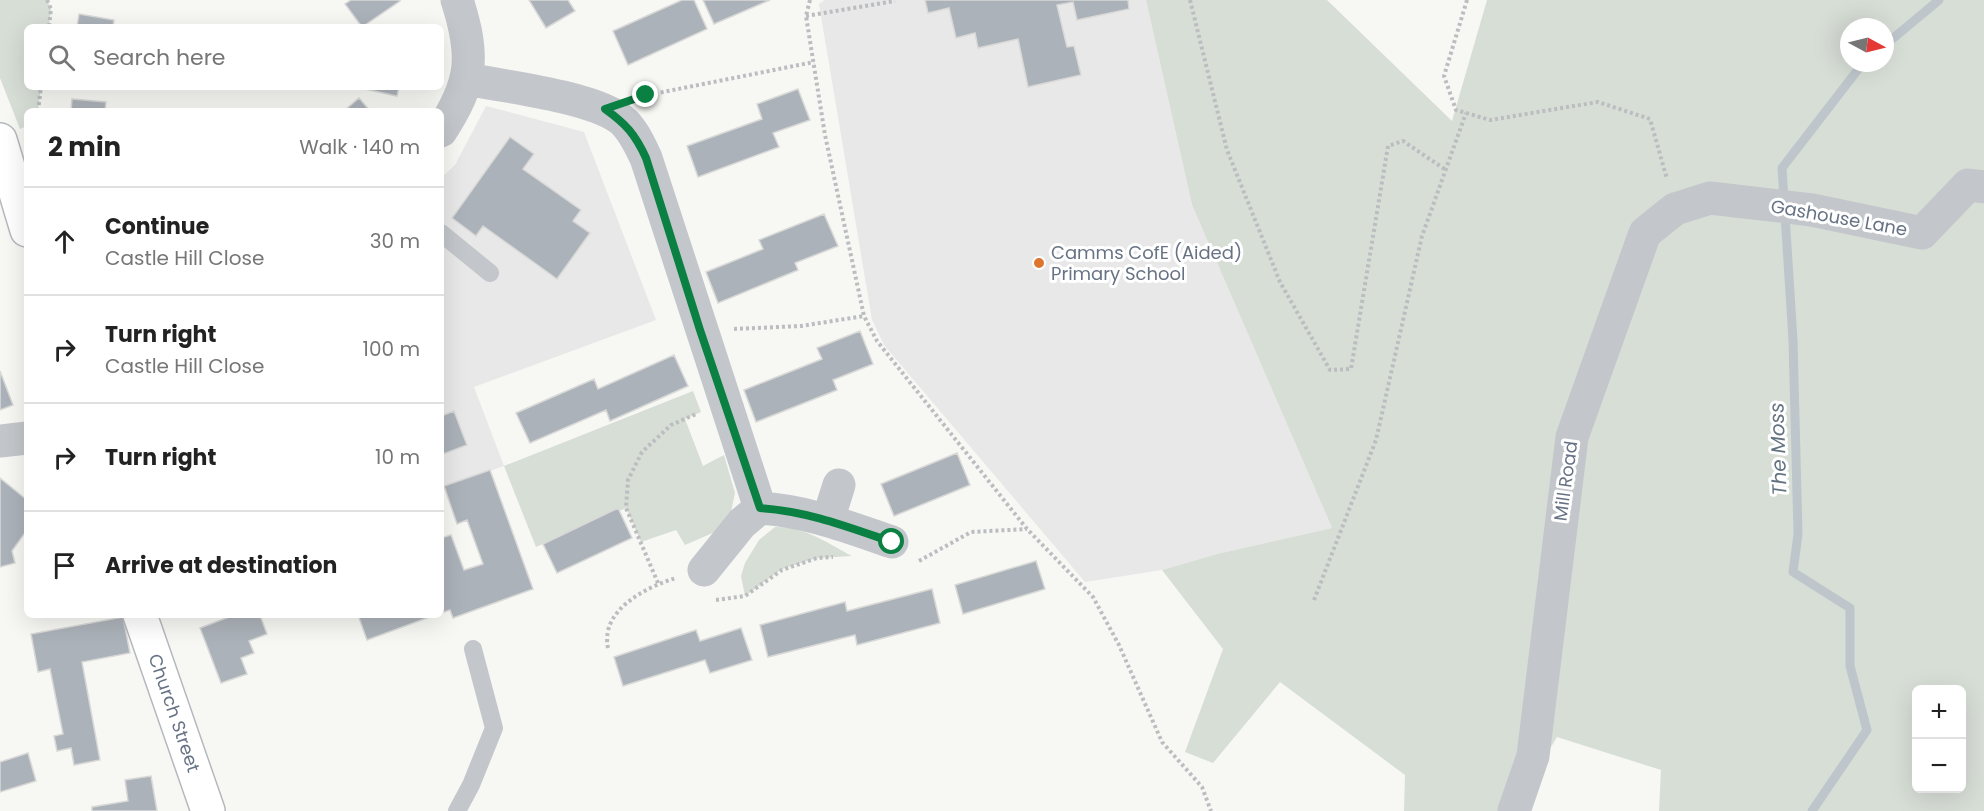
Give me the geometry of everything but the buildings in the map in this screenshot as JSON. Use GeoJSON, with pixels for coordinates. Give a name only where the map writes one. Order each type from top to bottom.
{"type":"FeatureCollection","features":[{"type":"Feature","properties":{"kind":"main road"},"geometry":{"type":"LineString","coordinates":[[0,142],[24,220]]}},
{"type":"Feature","properties":{"kind":"main road","name":"Church Street"},"geometry":{"type":"LineString","coordinates":[[141,618],[208,811]]}},
{"type":"Feature","properties":{"kind":"street"},"geometry":{"type":"LineString","coordinates":[[444,126],[461,96],[467,80],[469,48],[466,26],[457,0]]}},
{"type":"Feature","properties":{"kind":"street"},"geometry":{"type":"LineString","coordinates":[[467,80],[558,96],[605,109],[624,122],[638,139],[760,508]]}},
{"type":"Feature","properties":{"kind":"street","name":"Gashouse Lane"},"geometry":{"type":"LineString","coordinates":[[1710,198],[1812,210],[1922,233],[1968,184],[1984,187]]}},
{"type":"Feature","properties":{"kind":"street","name":"Mill Road"},"geometry":{"type":"LineString","coordinates":[[1514,811],[1533,756],[1572,436],[1645,233],[1675,209],[1710,198]]}},
{"type":"Feature","properties":{"kind":"street"},"geometry":{"type":"LineString","coordinates":[[0,441],[24,438]]}},
{"type":"Feature","properties":{"kind":"street"},"geometry":{"type":"LineString","coordinates":[[828,520],[839,485]]}},
{"type":"Feature","properties":{"kind":"street"},"geometry":{"type":"LineString","coordinates":[[704,570],[742,523],[760,508],[789,510],[828,520],[892,542]]}},
{"type":"Feature","properties":{"kind":"lane"},"geometry":{"type":"LineString","coordinates":[[444,235],[490,273]]}},
{"type":"Feature","properties":{"kind":"lane"},"geometry":{"type":"LineString","coordinates":[[457,811],[471,785],[494,729],[472,649]]}},
{"type":"Feature","properties":{"kind":"path"},"geometry":{"type":"LineString","coordinates":[[47,0],[51,9],[49,24]]}},
{"type":"Feature","properties":{"kind":"path"},"geometry":{"type":"LineString","coordinates":[[810,0],[806,16],[825,135],[864,316],[877,341],[1027,529],[1093,597],[1119,645],[1162,742],[1202,787],[1211,811]]}},
{"type":"Feature","properties":{"kind":"path"},"geometry":{"type":"LineString","coordinates":[[1190,0],[1227,150],[1280,282],[1330,370],[1351,369],[1388,146],[1403,141],[1446,170]]}},
{"type":"Feature","properties":{"kind":"path"},"geometry":{"type":"LineString","coordinates":[[1467,0],[1444,76],[1456,110],[1490,120],[1598,102],[1650,119],[1675,209]]}},
{"type":"Feature","properties":{"kind":"path"},"geometry":{"type":"LineString","coordinates":[[806,16],[895,1]]}},
{"type":"Feature","properties":{"kind":"path"},"geometry":{"type":"LineString","coordinates":[[605,109],[646,95],[814,62]]}},
{"type":"Feature","properties":{"kind":"path"},"geometry":{"type":"LineString","coordinates":[[38,108],[41,90]]}},
{"type":"Feature","properties":{"kind":"path"},"geometry":{"type":"LineString","coordinates":[[1314,600],[1376,440],[1422,236],[1466,113]]}},
{"type":"Feature","properties":{"kind":"path"},"geometry":{"type":"LineString","coordinates":[[700,330],[801,326],[864,316]]}},
{"type":"Feature","properties":{"kind":"path"},"geometry":{"type":"LineString","coordinates":[[658,583],[627,508],[628,480],[642,452],[671,425],[724,401]]}},
{"type":"Feature","properties":{"kind":"path"},"geometry":{"type":"LineString","coordinates":[[608,648],[605,636],[610,622],[625,603],[658,583],[704,570]]}},
{"type":"Feature","properties":{"kind":"shaded area"},"geometry":{"type":"Polygon","coordinates":[[[0,0],[47,0],[51,9],[49,24],[24,24],[24,90],[41,90],[38,108],[24,108],[24,127],[20,129],[0,78],[0,0]]]}},
{"type":"Feature","properties":{"kind":"shaded area","name":"Camms CofE (Aided) Primary School"},"geometry":{"type":"Polygon","coordinates":[[[825,0],[1146,0],[1192,205],[1332,528],[1217,554],[1162,570],[1085,582],[884,345],[872,320],[819,4],[825,0]]]}},
{"type":"Feature","properties":{"kind":"shaded area"},"geometry":{"type":"Polygon","coordinates":[[[1146,0],[1327,0],[1452,121],[1487,0],[1984,0],[1984,811],[1659,811],[1661,770],[1557,737],[1512,811],[1404,811],[1405,775],[1280,682],[1213,763],[1185,752],[1223,649],[1162,570],[1217,554],[1332,528],[1192,205],[1146,0]]]}},
{"type":"Feature","properties":{"kind":"shaded area"},"geometry":{"type":"Polygon","coordinates":[[[486,106],[584,132],[656,320],[474,387],[504,466],[444,487],[444,175],[455,165],[486,106]]]}},
{"type":"Feature","properties":{"kind":"shaded area"},"geometry":{"type":"Polygon","coordinates":[[[693,391],[701,412],[685,419],[703,466],[724,455],[735,493],[731,512],[715,532],[685,545],[676,530],[641,542],[626,508],[536,547],[504,466],[693,391]]]}},
{"type":"Feature","properties":{"kind":"shaded area"},"geometry":{"type":"Polygon","coordinates":[[[775,527],[805,532],[852,556],[817,558],[782,569],[745,596],[741,576],[745,563],[759,540],[775,527]]]}},
{"type":"Feature","properties":{"kind":"waterway","name":"The Moss"},"geometry":{"type":"LineString","coordinates":[[1894,38],[1939,0]]}},
{"type":"Feature","properties":{"kind":"waterway","name":"The Moss"},"geometry":{"type":"LineString","coordinates":[[1812,811],[1867,730],[1850,666],[1850,608],[1793,572],[1798,534],[1793,340],[1782,168],[1856,72]]}},
{"type":"Feature","properties":{"kind":"place","name":"Camms CofE (Aided) Primary School"},"geometry":{"type":"Point","coordinates":[1039,263]}},
{"type":"Feature","properties":{"kind":"route"},"geometry":{"type":"LineString","coordinates":[[646,95],[605,109],[624,122],[638,139],[646,158],[700,330],[760,508],[789,510],[828,520],[892,542]]}}]}
